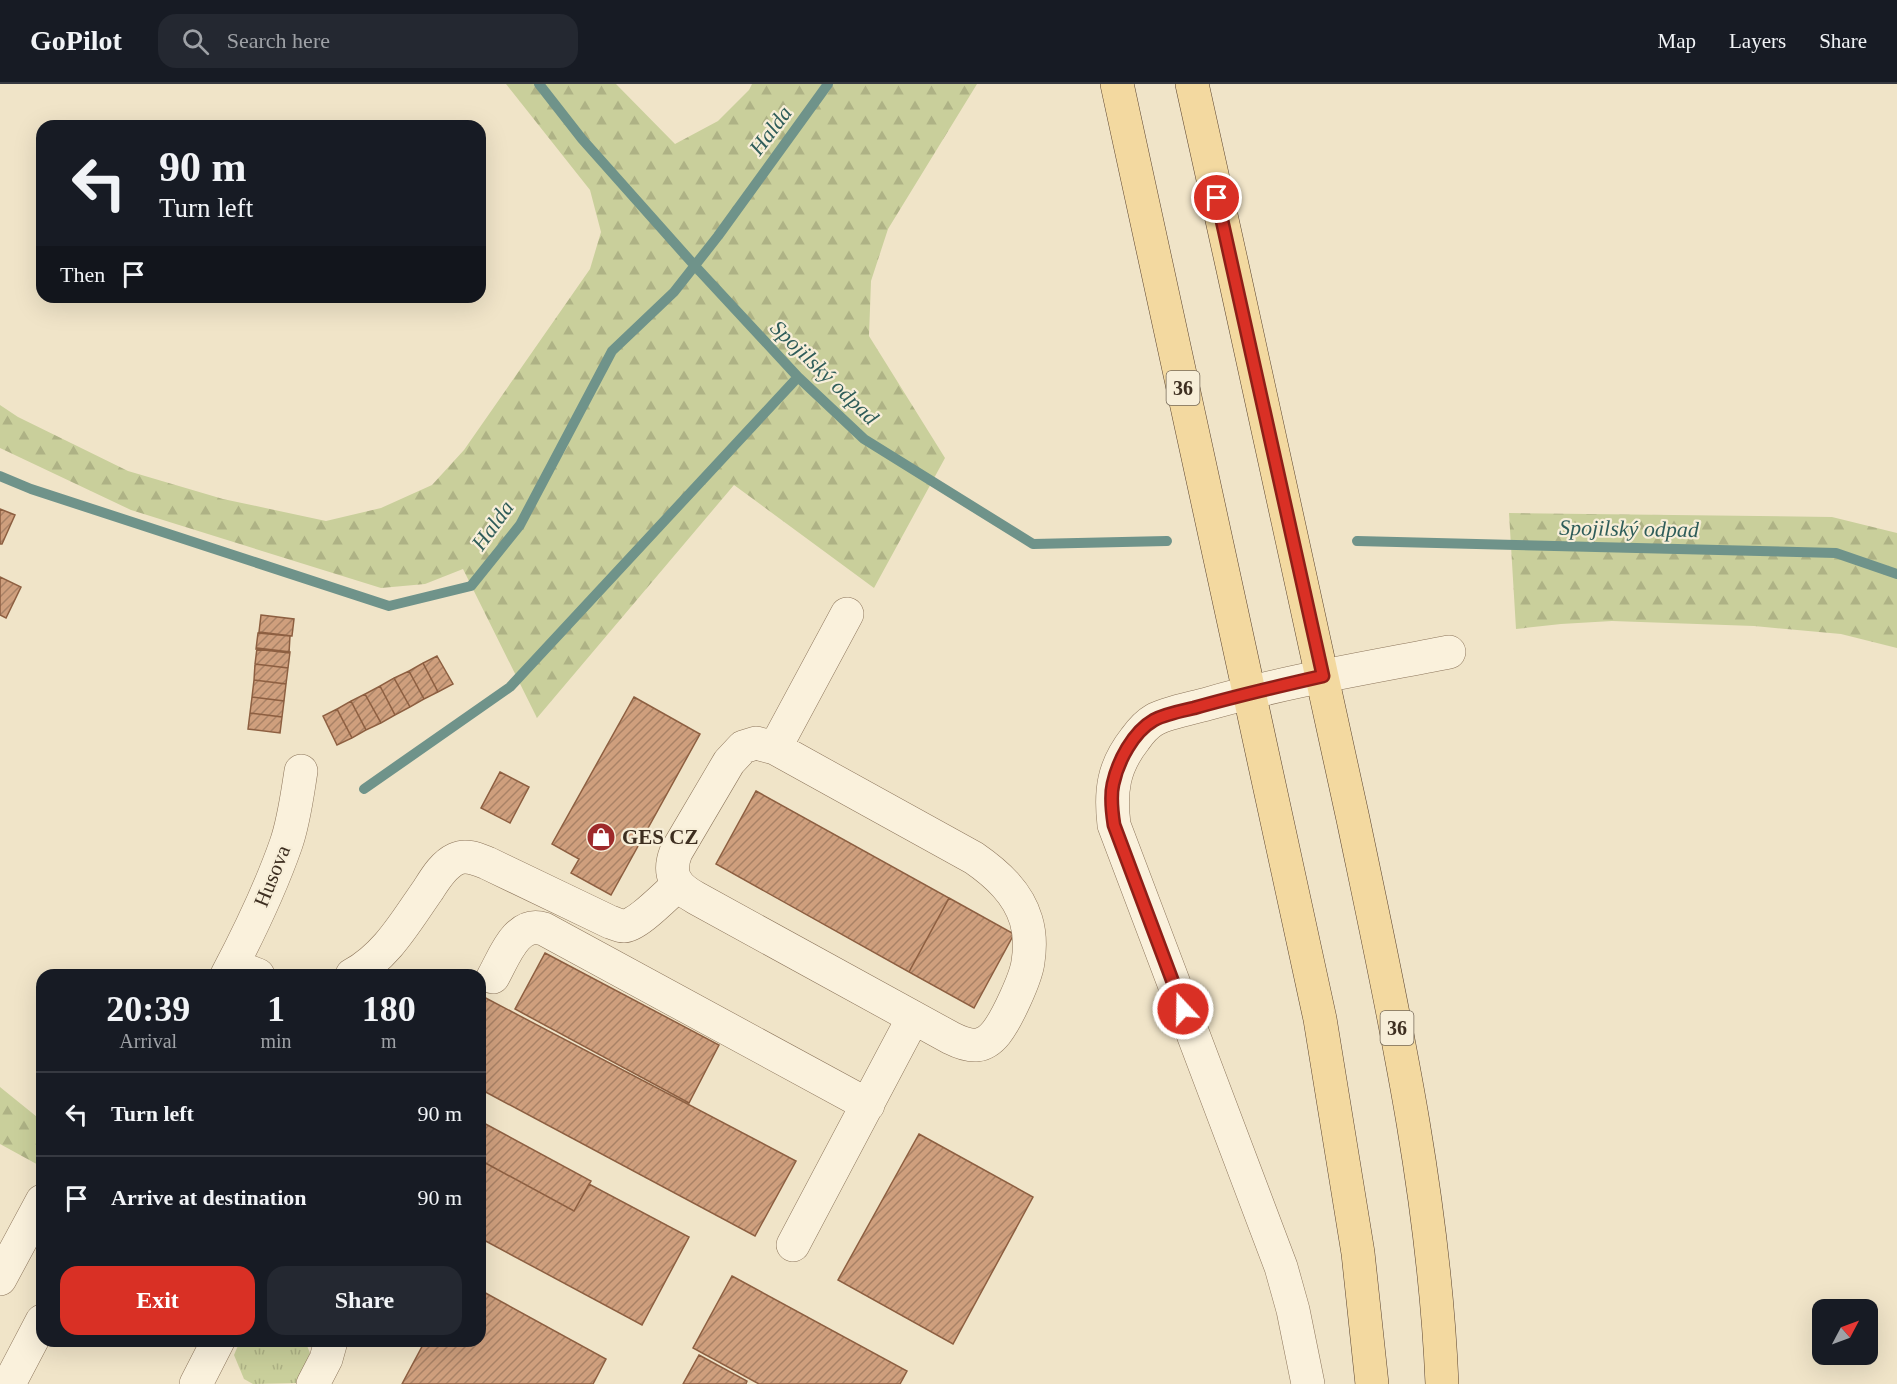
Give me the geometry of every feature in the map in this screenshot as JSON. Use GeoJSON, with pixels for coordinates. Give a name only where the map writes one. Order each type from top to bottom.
{"type":"FeatureCollection","features":[{"type":"Feature","properties":{"kind":"main road","name":"36"},"geometry":{"type":"LineString","coordinates":[[1117,84],[1322,1030],[1358,1253],[1372,1384]]}},
{"type":"Feature","properties":{"kind":"main road","name":"36"},"geometry":{"type":"LineString","coordinates":[[1192,84],[1323,676],[1398,1035],[1420,1158],[1433,1260],[1442,1384]]}},
{"type":"Feature","properties":{"kind":"lane"},"geometry":{"type":"LineString","coordinates":[[775,748],[847,614]]}},
{"type":"Feature","properties":{"kind":"lane"},"geometry":{"type":"LineString","coordinates":[[1308,1384],[1293,1310],[1281,1267],[1114,825],[1113,785],[1118,766],[1128,748],[1140,732],[1155,719],[1249,692],[1449,652]]}},
{"type":"Feature","properties":{"kind":"lane"},"geometry":{"type":"LineString","coordinates":[[756,743],[775,748],[974,858],[1004,882],[1013,894],[1026,921],[1029,937],[1028,964],[1004,1021],[989,1040],[979,1045],[970,1045],[951,1038],[696,898],[678,885],[673,877],[672,868],[676,852],[729,762],[737,752],[749,744],[756,743]]}},
{"type":"Feature","properties":{"kind":"lane","name":"Husova"},"geometry":{"type":"LineString","coordinates":[[240,969],[257,913],[286,843],[294,815],[300,771]]}},
{"type":"Feature","properties":{"kind":"lane"},"geometry":{"type":"LineString","coordinates":[[363,969],[381,955],[438,874],[456,859],[465,857],[487,863],[622,926],[630,925],[640,918],[678,885]]}},
{"type":"Feature","properties":{"kind":"lane"},"geometry":{"type":"LineString","coordinates":[[493,977],[513,941],[522,931],[532,927],[544,929],[868,1105]]}},
{"type":"Feature","properties":{"kind":"lane"},"geometry":{"type":"LineString","coordinates":[[793,1245],[913,1018]]}},
{"type":"Feature","properties":{"kind":"lane"},"geometry":{"type":"LineString","coordinates":[[0,1279],[36,1212]]}},
{"type":"Feature","properties":{"kind":"lane"},"geometry":{"type":"LineString","coordinates":[[9,1384],[36,1332]]}},
{"type":"Feature","properties":{"kind":"lane"},"geometry":{"type":"LineString","coordinates":[[196,1384],[215,1347]]}},
{"type":"Feature","properties":{"kind":"lane"},"geometry":{"type":"LineString","coordinates":[[313,1384],[329,1347]]}},
{"type":"Feature","properties":{"kind":"green space"},"geometry":{"type":"Polygon","coordinates":[[[506,84],[616,84],[675,144],[718,121],[749,90],[752,84],[977,84],[888,229],[871,281],[869,336],[945,458],[874,588],[734,485],[537,718],[463,569],[425,584],[381,588],[131,510],[0,448],[0,405],[18,417],[128,471],[223,499],[326,521],[381,508],[432,485],[464,450],[590,269],[601,232],[590,190],[506,84]]]}},
{"type":"Feature","properties":{"kind":"green space"},"geometry":{"type":"Polygon","coordinates":[[[1509,513],[1832,517],[1897,533],[1897,648],[1841,634],[1754,626],[1612,621],[1516,629],[1509,513]]]}},
{"type":"Feature","properties":{"kind":"green space"},"geometry":{"type":"Polygon","coordinates":[[[0,1087],[36,1116],[36,1164],[0,1144],[0,1087]]]}},
{"type":"Feature","properties":{"kind":"green space"},"geometry":{"type":"Polygon","coordinates":[[[237,1347],[308,1347],[310,1353],[296,1383],[253,1384],[244,1379],[234,1355],[237,1347]]]}},
{"type":"Feature","properties":{"kind":"building"},"geometry":{"type":"Polygon","coordinates":[[[0,509],[15,515],[2,544],[0,544],[0,509]]]}},
{"type":"Feature","properties":{"kind":"building"},"geometry":{"type":"Polygon","coordinates":[[[0,577],[21,587],[6,618],[0,615],[0,577]]]}},
{"type":"Feature","properties":{"kind":"building"},"geometry":{"type":"Polygon","coordinates":[[[261,615],[294,619],[292,636],[259,632],[261,615]]]}},
{"type":"Feature","properties":{"kind":"building"},"geometry":{"type":"Polygon","coordinates":[[[258,633],[290,636],[289,653],[256,649],[258,633]]]}},
{"type":"Feature","properties":{"kind":"building"},"geometry":{"type":"Polygon","coordinates":[[[257,648],[290,652],[288,668],[255,664],[257,648]]]}},
{"type":"Feature","properties":{"kind":"building"},"geometry":{"type":"Polygon","coordinates":[[[437,656],[453,684],[438,692],[423,663],[437,656]]]}},
{"type":"Feature","properties":{"kind":"building"},"geometry":{"type":"Polygon","coordinates":[[[423,663],[438,692],[424,699],[409,671],[423,663]]]}},
{"type":"Feature","properties":{"kind":"building"},"geometry":{"type":"Polygon","coordinates":[[[255,664],[288,668],[286,684],[254,680],[255,664]]]}},
{"type":"Feature","properties":{"kind":"building"},"geometry":{"type":"Polygon","coordinates":[[[409,671],[424,699],[410,707],[394,678],[409,671]]]}},
{"type":"Feature","properties":{"kind":"building"},"geometry":{"type":"Polygon","coordinates":[[[394,678],[410,707],[395,715],[380,686],[394,678]]]}},
{"type":"Feature","properties":{"kind":"building"},"geometry":{"type":"Polygon","coordinates":[[[254,680],[286,684],[284,701],[252,697],[254,680]]]}},
{"type":"Feature","properties":{"kind":"building"},"geometry":{"type":"Polygon","coordinates":[[[380,686],[395,715],[381,723],[365,694],[380,686]]]}},
{"type":"Feature","properties":{"kind":"building"},"geometry":{"type":"Polygon","coordinates":[[[365,694],[381,723],[366,730],[351,701],[365,694]]]}},
{"type":"Feature","properties":{"kind":"building"},"geometry":{"type":"Polygon","coordinates":[[[252,697],[284,701],[282,717],[250,713],[252,697]]]}},
{"type":"Feature","properties":{"kind":"building"},"geometry":{"type":"Polygon","coordinates":[[[634,697],[700,734],[611,895],[571,873],[579,859],[552,844],[634,697]]]}},
{"type":"Feature","properties":{"kind":"building"},"geometry":{"type":"Polygon","coordinates":[[[351,701],[366,730],[352,738],[337,709],[351,701]]]}},
{"type":"Feature","properties":{"kind":"building"},"geometry":{"type":"Polygon","coordinates":[[[337,709],[352,738],[337,745],[323,716],[337,709]]]}},
{"type":"Feature","properties":{"kind":"building"},"geometry":{"type":"Polygon","coordinates":[[[250,713],[282,717],[280,733],[248,729],[250,713]]]}},
{"type":"Feature","properties":{"kind":"building"},"geometry":{"type":"Polygon","coordinates":[[[500,772],[529,787],[510,823],[481,808],[500,772]]]}},
{"type":"Feature","properties":{"kind":"building"},"geometry":{"type":"Polygon","coordinates":[[[756,791],[949,898],[909,972],[716,864],[756,791]]]}},
{"type":"Feature","properties":{"kind":"building"},"geometry":{"type":"Polygon","coordinates":[[[949,898],[1014,934],[974,1008],[909,972],[949,898]]]}},
{"type":"Feature","properties":{"kind":"building"},"geometry":{"type":"Polygon","coordinates":[[[545,953],[719,1045],[689,1103],[515,1009],[545,953]]]}},
{"type":"Feature","properties":{"kind":"building"},"geometry":{"type":"Polygon","coordinates":[[[486,998],[796,1161],[755,1236],[486,1092],[486,998]]]}},
{"type":"Feature","properties":{"kind":"building"},"geometry":{"type":"Polygon","coordinates":[[[486,1124],[591,1181],[574,1211],[486,1163],[486,1124]]]}},
{"type":"Feature","properties":{"kind":"building"},"geometry":{"type":"Polygon","coordinates":[[[919,1134],[1033,1197],[953,1344],[838,1280],[919,1134]]]}},
{"type":"Feature","properties":{"kind":"building"},"geometry":{"type":"Polygon","coordinates":[[[486,1163],[574,1211],[589,1184],[689,1237],[642,1325],[486,1241],[486,1163]]]}},
{"type":"Feature","properties":{"kind":"building"},"geometry":{"type":"Polygon","coordinates":[[[732,1276],[907,1371],[900,1384],[759,1384],[693,1348],[732,1276]]]}},
{"type":"Feature","properties":{"kind":"building"},"geometry":{"type":"Polygon","coordinates":[[[486,1293],[606,1359],[593,1384],[402,1384],[422,1347],[486,1347],[486,1293]]]}},
{"type":"Feature","properties":{"kind":"building"},"geometry":{"type":"Polygon","coordinates":[[[699,1355],[747,1381],[746,1384],[683,1384],[699,1355]]]}},
{"type":"Feature","properties":{"kind":"waterway","name":"Spojilský odpad"},"geometry":{"type":"LineString","coordinates":[[539,84],[582,139],[695,266],[798,377],[864,439],[1033,544],[1167,541]]}},
{"type":"Feature","properties":{"kind":"waterway","name":"Halda"},"geometry":{"type":"LineString","coordinates":[[0,476],[31,489],[389,606],[471,586],[520,525],[612,351],[674,292],[718,236],[828,84]]}},
{"type":"Feature","properties":{"kind":"waterway"},"geometry":{"type":"LineString","coordinates":[[364,789],[510,687],[798,377]]}},
{"type":"Feature","properties":{"kind":"waterway","name":"Spojilský odpad"},"geometry":{"type":"LineString","coordinates":[[1357,541],[1836,553],[1897,574]]}},
{"type":"Feature","properties":{"kind":"place","name":"GES CZ"},"geometry":{"type":"Point","coordinates":[601,837]}},
{"type":"Feature","properties":{"kind":"route"},"geometry":{"type":"LineString","coordinates":[[1183,1009],[1114,825],[1113,785],[1118,766],[1140,732],[1155,719],[1249,692],[1323,676],[1217,198]]}}]}
